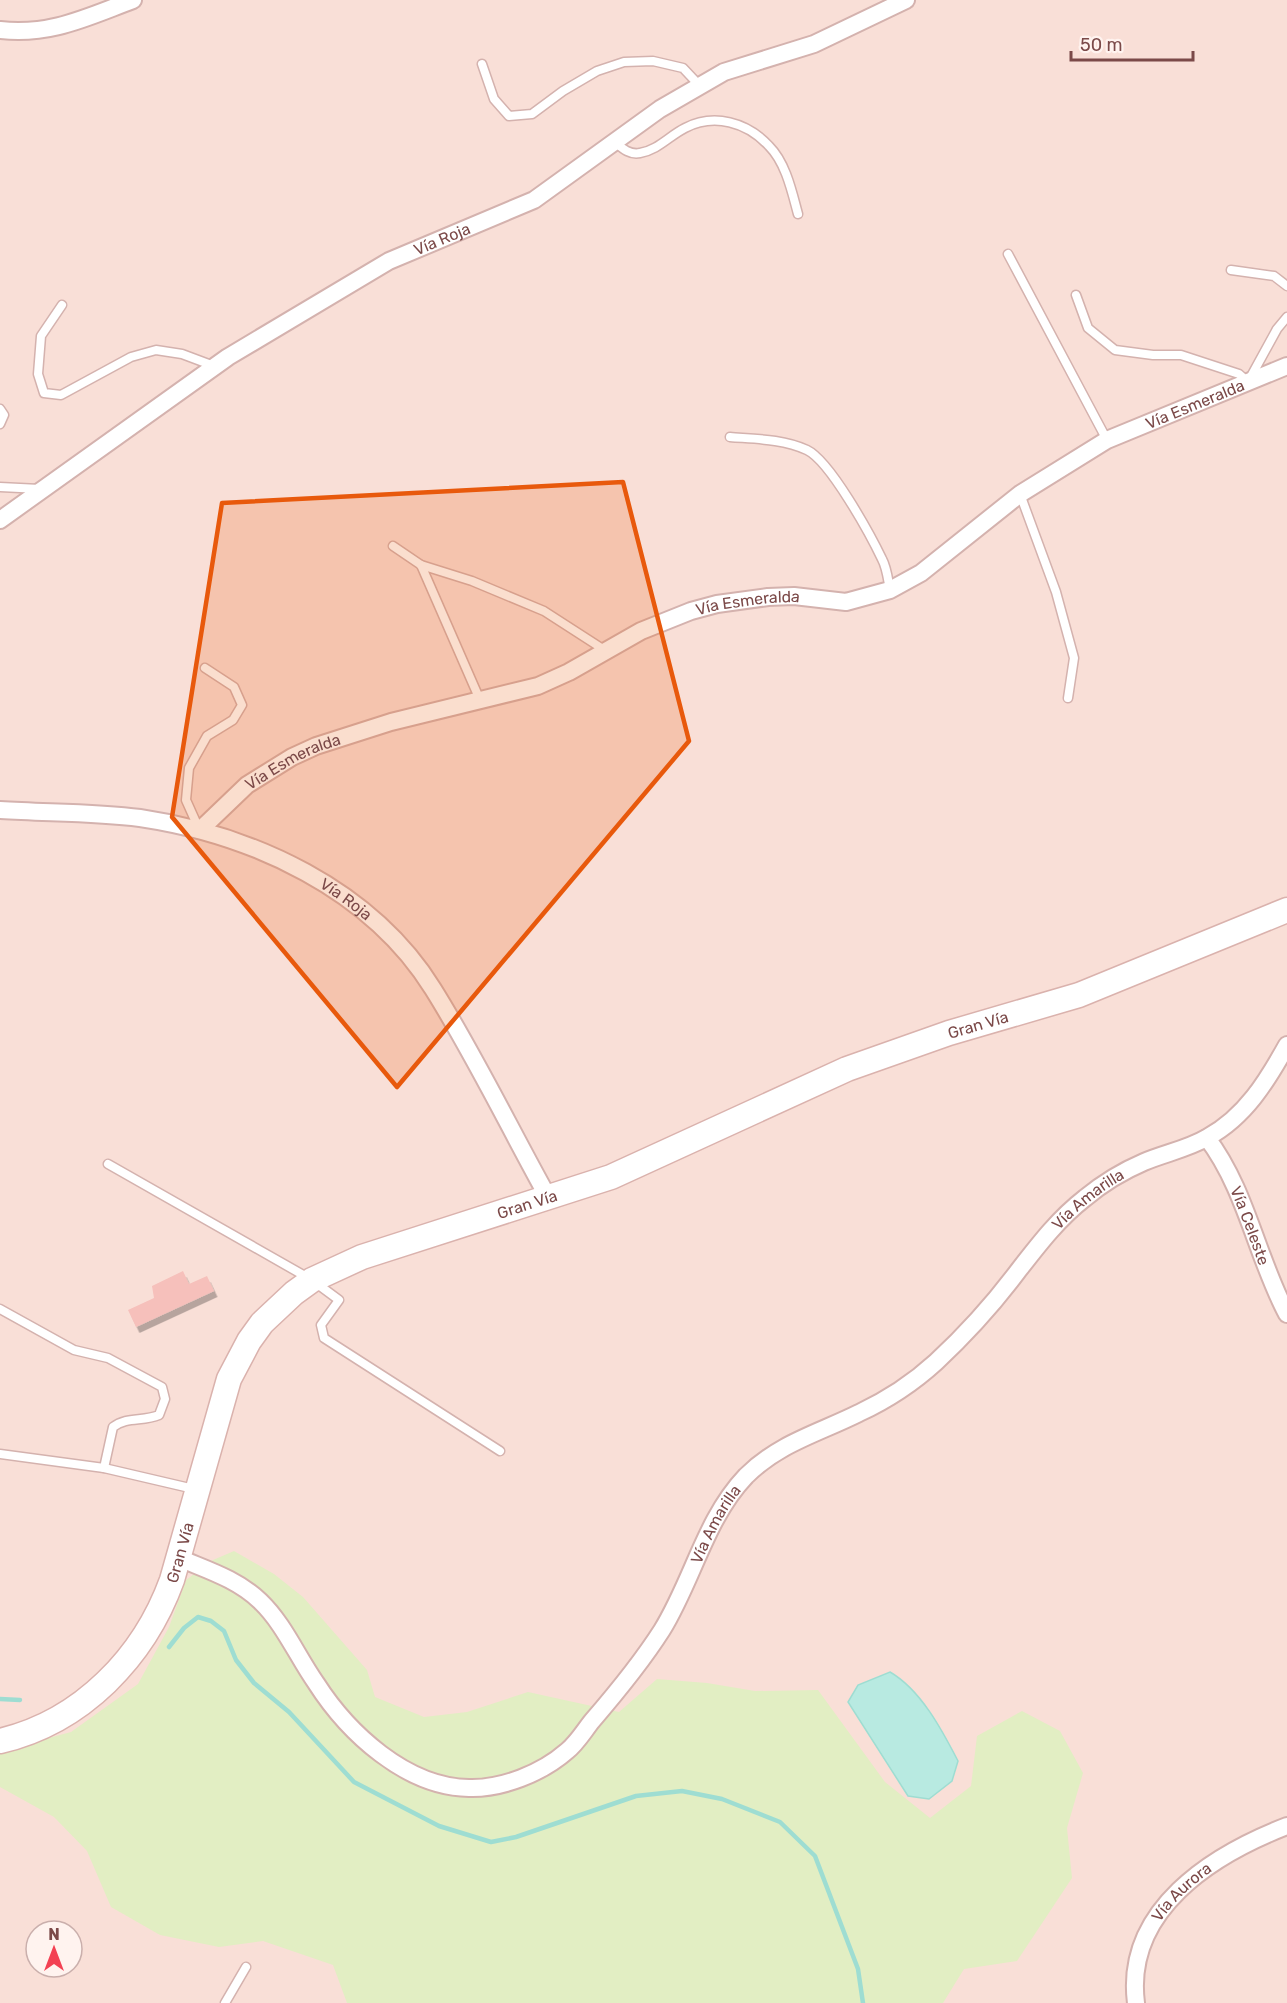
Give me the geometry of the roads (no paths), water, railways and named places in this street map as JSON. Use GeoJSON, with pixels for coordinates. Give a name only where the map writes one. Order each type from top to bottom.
{"type":"FeatureCollection","features":[{"type":"Feature","properties":{"kind":"main road","name":"Gran Vía"},"geometry":{"type":"LineString","coordinates":[[0,1741],[36,1729],[58,1718],[112,1677],[152,1625],[163,1604],[179,1558],[221,1400],[238,1359],[249,1341],[277,1307],[312,1281],[362,1257],[549,1199],[611,1177],[847,1069],[939,1036],[1079,995],[1287,910]]}},
{"type":"Feature","properties":{"kind":"street"},"geometry":{"type":"LineString","coordinates":[[0,30],[21,33],[55,29],[133,0]]}},
{"type":"Feature","properties":{"kind":"street","name":"Vía Roja"},"geometry":{"type":"LineString","coordinates":[[0,520],[147,412],[215,366],[388,261],[534,200],[616,143],[660,109],[724,72],[814,44],[906,0]]}},
{"type":"Feature","properties":{"kind":"street","name":"Vía Esmeralda"},"geometry":{"type":"LineString","coordinates":[[200,830],[248,785],[292,757],[315,746],[381,725],[538,686],[666,620],[717,604],[786,596],[846,602],[890,590],[921,573],[1020,494],[1107,440],[1287,366]]}},
{"type":"Feature","properties":{"kind":"street","name":"Vía Roja"},"geometry":{"type":"LineString","coordinates":[[0,810],[138,818],[200,830],[263,852],[322,882],[350,900],[389,935],[432,987],[549,1199]]}},
{"type":"Feature","properties":{"kind":"street","name":"Vía Amarilla"},"geometry":{"type":"LineString","coordinates":[[179,1558],[235,1582],[258,1599],[278,1622],[317,1686],[359,1735],[388,1758],[416,1775],[439,1783],[469,1788],[521,1777],[548,1765],[569,1749],[633,1673],[680,1598],[722,1507],[754,1469],[793,1441],[860,1413],[884,1400],[932,1366],[954,1346],[1065,1214],[1102,1185],[1141,1163],[1207,1138],[1247,1106],[1287,1045]]}},
{"type":"Feature","properties":{"kind":"street","name":"Vía Celeste"},"geometry":{"type":"LineString","coordinates":[[1207,1138],[1223,1159],[1269,1281],[1287,1314]]}},
{"type":"Feature","properties":{"kind":"street","name":"Vía Aurora"},"geometry":{"type":"LineString","coordinates":[[1136,2003],[1135,1983],[1140,1952],[1153,1922],[1173,1895],[1213,1861],[1287,1826]]}},
{"type":"Feature","properties":{"kind":"lane"},"geometry":{"type":"LineString","coordinates":[[482,64],[494,99],[509,116],[532,114],[571,86],[597,71],[624,62],[653,61],[683,68],[700,86]]}},
{"type":"Feature","properties":{"kind":"lane"},"geometry":{"type":"LineString","coordinates":[[616,143],[625,151],[638,154],[656,148],[686,128],[723,119],[745,128],[770,146],[789,180],[798,214]]}},
{"type":"Feature","properties":{"kind":"lane"},"geometry":{"type":"LineString","coordinates":[[1008,254],[1107,440]]}},
{"type":"Feature","properties":{"kind":"lane"},"geometry":{"type":"LineString","coordinates":[[1231,270],[1274,276],[1287,286]]}},
{"type":"Feature","properties":{"kind":"lane"},"geometry":{"type":"LineString","coordinates":[[1076,295],[1088,328],[1115,350],[1153,355],[1181,355],[1239,374],[1248,382],[1277,329],[1287,316]]}},
{"type":"Feature","properties":{"kind":"lane"},"geometry":{"type":"LineString","coordinates":[[62,305],[41,336],[38,374],[44,393],[61,395],[131,357],[156,350],[182,354],[215,366]]}},
{"type":"Feature","properties":{"kind":"lane"},"geometry":{"type":"LineString","coordinates":[[0,409],[4,419],[0,424]]}},
{"type":"Feature","properties":{"kind":"lane"},"geometry":{"type":"LineString","coordinates":[[730,436],[780,441],[809,451],[830,472],[859,517],[884,561],[890,590]]}},
{"type":"Feature","properties":{"kind":"lane"},"geometry":{"type":"LineString","coordinates":[[0,487],[44,489]]}},
{"type":"Feature","properties":{"kind":"lane"},"geometry":{"type":"LineString","coordinates":[[1020,494],[1056,592],[1074,657],[1068,698]]}},
{"type":"Feature","properties":{"kind":"lane"},"geometry":{"type":"LineString","coordinates":[[393,546],[421,565],[472,581],[544,611],[606,651]]}},
{"type":"Feature","properties":{"kind":"lane"},"geometry":{"type":"LineString","coordinates":[[421,565],[480,700]]}},
{"type":"Feature","properties":{"kind":"lane"},"geometry":{"type":"LineString","coordinates":[[200,830],[186,800],[189,768],[207,736],[233,720],[243,705],[234,687],[205,668]]}},
{"type":"Feature","properties":{"kind":"lane"},"geometry":{"type":"LineString","coordinates":[[108,1164],[312,1281],[339,1300],[321,1326],[324,1338],[500,1451]]}},
{"type":"Feature","properties":{"kind":"lane"},"geometry":{"type":"LineString","coordinates":[[0,1309],[74,1350],[108,1358],[162,1387],[165,1399],[159,1415],[147,1420],[122,1420],[113,1426],[104,1468]]}},
{"type":"Feature","properties":{"kind":"lane"},"geometry":{"type":"LineString","coordinates":[[0,1454],[104,1468],[197,1490]]}},
{"type":"Feature","properties":{"kind":"lane"},"geometry":{"type":"LineString","coordinates":[[225,2003],[246,1966]]}},
{"type":"Feature","properties":{"kind":"water"},"geometry":{"type":"Polygon","coordinates":[[[890,1672],[921,1700],[938,1724],[958,1761],[952,1781],[929,1799],[908,1796],[848,1702],[858,1685],[890,1672]]]}},
{"type":"Feature","properties":{"kind":"waterway"},"geometry":{"type":"LineString","coordinates":[[169,1647],[184,1628],[198,1617],[211,1621],[224,1631],[236,1660],[254,1683],[289,1712],[354,1782],[439,1826],[491,1842],[516,1837],[636,1796],[682,1791],[722,1799],[780,1822],[815,1856],[858,1969],[863,2003]]}},
{"type":"Feature","properties":{"kind":"waterway"},"geometry":{"type":"LineString","coordinates":[[0,1699],[20,1700]]}}]}
